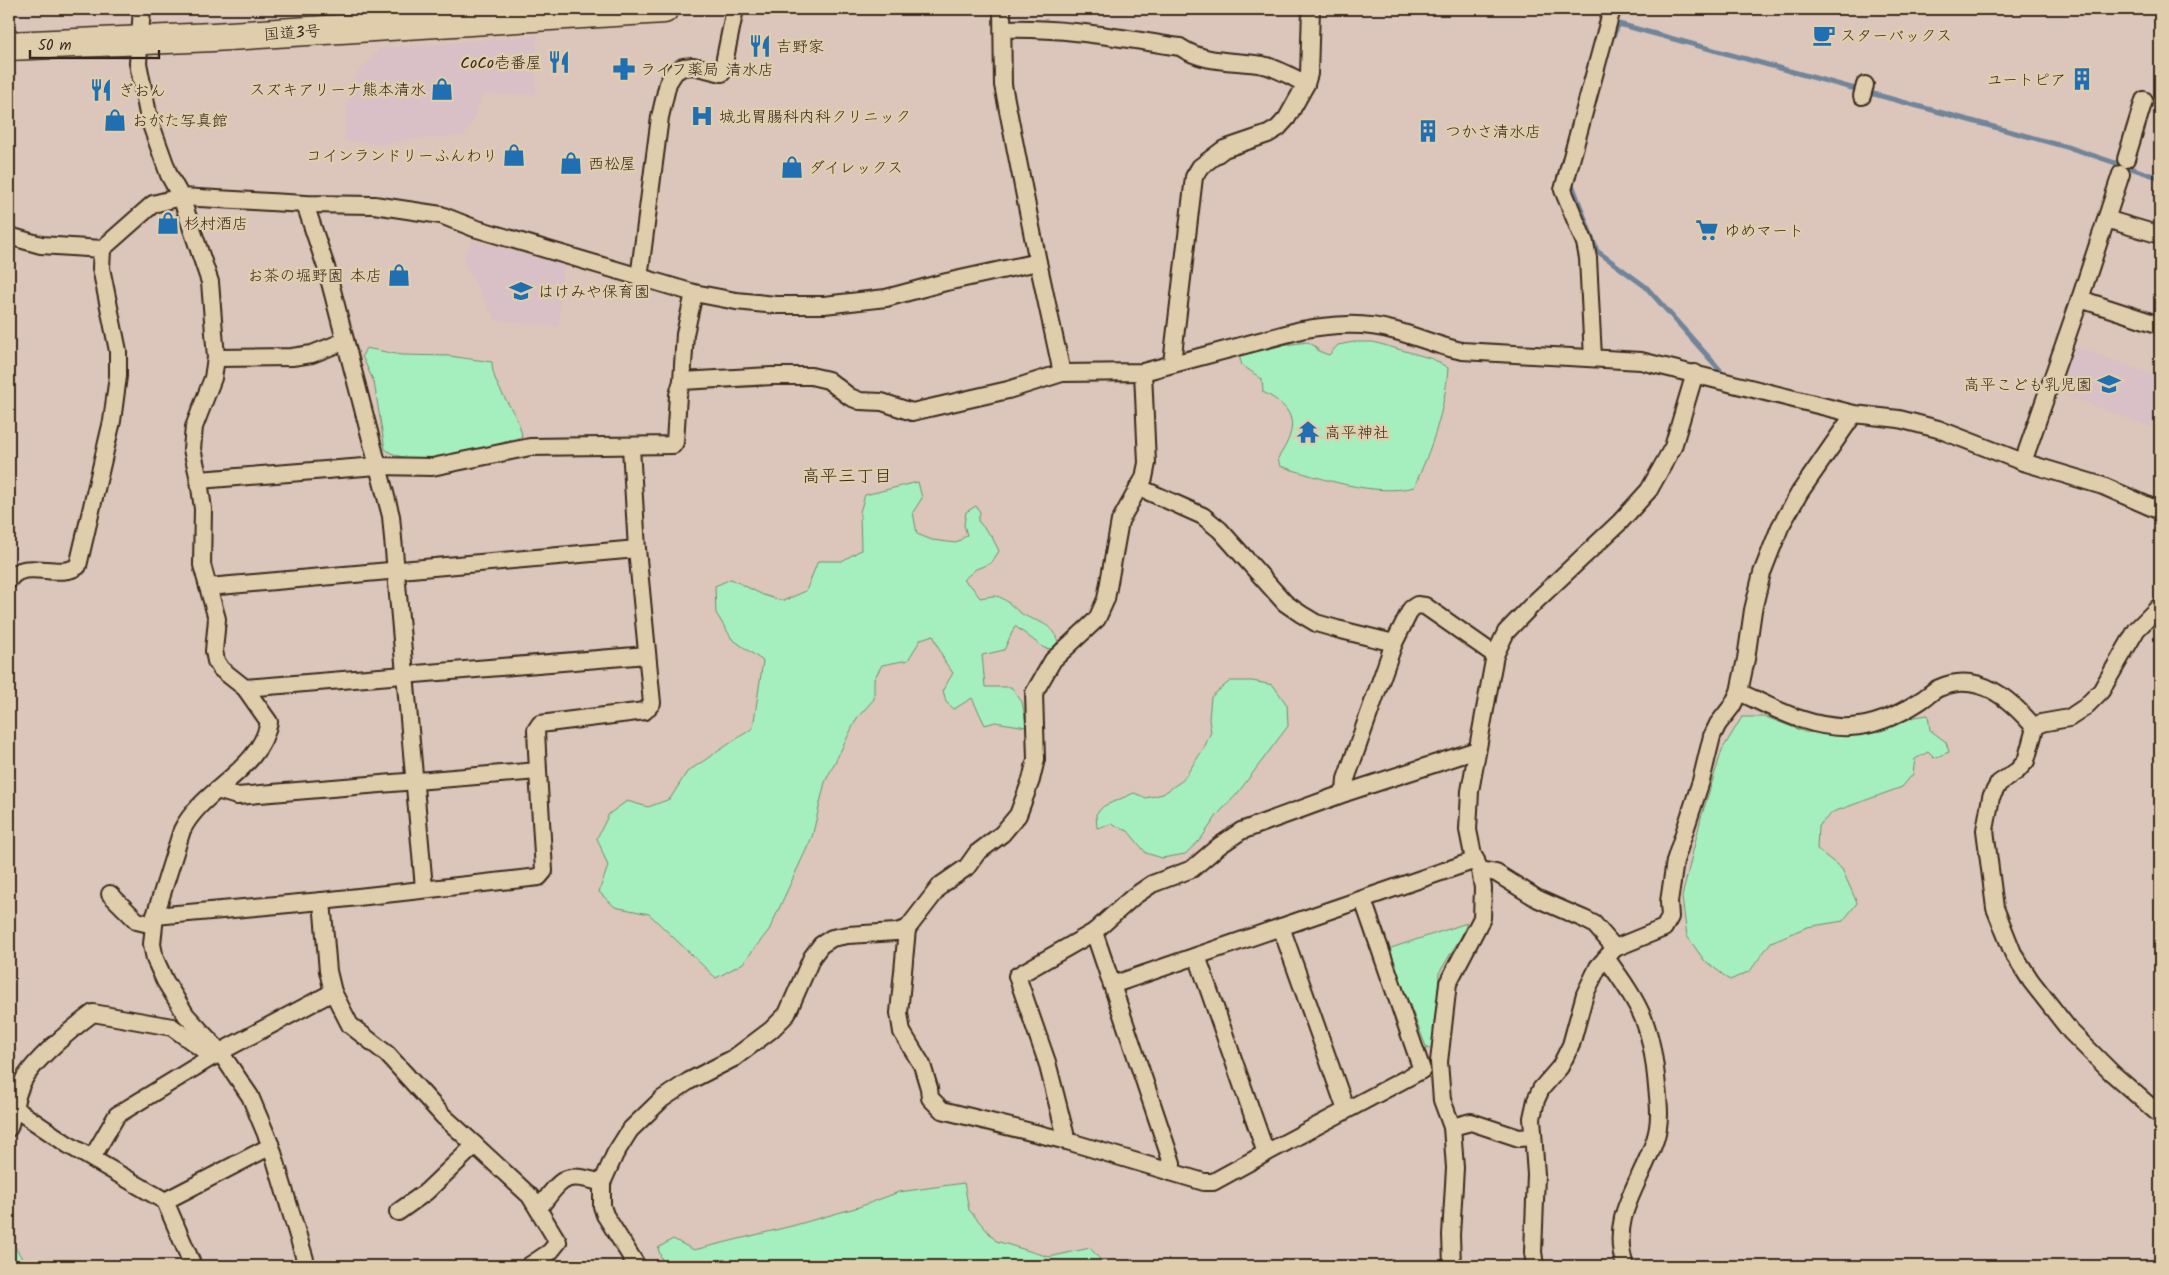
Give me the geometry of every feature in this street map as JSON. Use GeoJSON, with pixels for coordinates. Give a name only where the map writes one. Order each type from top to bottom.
{"type":"FeatureCollection","features":[{"type":"Feature","properties":{"kind":"highway","name":"国道3号"},"geometry":{"type":"LineString","coordinates":[[9,46],[213,37],[664,9]]}},
{"type":"Feature","properties":{"kind":"street"},"geometry":{"type":"LineString","coordinates":[[142,9],[138,63],[149,119],[169,175],[181,198],[210,282],[216,358],[214,378],[194,428],[192,449],[203,509],[202,565],[217,619],[214,651],[216,661],[221,669],[245,688],[269,722],[267,732],[248,761],[198,805],[188,818],[182,830],[154,921],[152,944],[155,959],[165,981],[186,1015],[250,1096],[271,1146],[307,1266]]}},
{"type":"Feature","properties":{"kind":"street"},"geometry":{"type":"LineString","coordinates":[[639,278],[660,117],[668,82],[675,72],[682,67],[693,66],[722,73],[735,9]]}},
{"type":"Feature","properties":{"kind":"street"},"geometry":{"type":"LineString","coordinates":[[1002,9],[1003,85],[1062,373]]}},
{"type":"Feature","properties":{"kind":"street"},"geometry":{"type":"LineString","coordinates":[[1172,363],[1194,176],[1200,167],[1224,149],[1268,134],[1278,128],[1287,118],[1306,84],[1310,67],[1311,9]]}},
{"type":"Feature","properties":{"kind":"street"},"geometry":{"type":"LineString","coordinates":[[1593,358],[1585,243],[1563,190],[1612,9]]}},
{"type":"Feature","properties":{"kind":"street"},"geometry":{"type":"LineString","coordinates":[[1002,29],[1031,28],[1092,34],[1180,47],[1191,55],[1214,60],[1263,65],[1306,84]]}},
{"type":"Feature","properties":{"kind":"street"},"geometry":{"type":"LineString","coordinates":[[2023,462],[2080,299],[2144,100]]}},
{"type":"Feature","properties":{"kind":"street"},"geometry":{"type":"LineString","coordinates":[[9,236],[41,245],[102,249],[153,204],[181,198],[305,204],[374,205],[441,215],[474,228],[694,293],[736,301],[824,305],[886,298],[942,283],[1038,262]]}},
{"type":"Feature","properties":{"kind":"street"},"geometry":{"type":"LineString","coordinates":[[305,204],[326,267],[391,516],[424,888]]}},
{"type":"Feature","properties":{"kind":"street"},"geometry":{"type":"LineString","coordinates":[[2106,218],[2160,235]]}},
{"type":"Feature","properties":{"kind":"street"},"geometry":{"type":"LineString","coordinates":[[9,580],[21,570],[70,572],[78,566],[112,421],[118,376],[118,351],[101,268],[102,249]]}},
{"type":"Feature","properties":{"kind":"street"},"geometry":{"type":"LineString","coordinates":[[199,480],[252,478],[377,466],[432,467],[530,447],[674,445],[678,395],[682,381],[685,334],[694,293]]}},
{"type":"Feature","properties":{"kind":"street"},"geometry":{"type":"LineString","coordinates":[[2080,299],[2160,325]]}},
{"type":"Feature","properties":{"kind":"street"},"geometry":{"type":"LineString","coordinates":[[682,381],[772,376],[811,376],[828,380],[850,397],[860,401],[882,402],[912,412],[1008,390],[1062,373],[1143,372],[1301,330],[1360,324],[1396,331],[1462,352],[1641,361],[1854,414],[1900,419],[1938,429],[2023,462],[2103,486],[2160,511]]}},
{"type":"Feature","properties":{"kind":"street"},"geometry":{"type":"LineString","coordinates":[[216,358],[292,357],[312,354],[345,341]]}},
{"type":"Feature","properties":{"kind":"street"},"geometry":{"type":"LineString","coordinates":[[1143,372],[1147,464],[1144,478],[1120,521],[1106,599],[1097,619],[1053,660],[1034,693],[1036,759],[1031,780],[1018,816],[1002,834],[977,853],[967,867],[941,885],[907,929],[899,1013],[902,1032],[922,1066],[930,1088],[930,1098],[942,1110],[1067,1140],[1204,1182],[1214,1182],[1346,1110],[1440,1062]]}},
{"type":"Feature","properties":{"kind":"street"},"geometry":{"type":"LineString","coordinates":[[1452,1266],[1451,1235],[1455,1168],[1452,1127],[1442,1100],[1440,1062],[1448,982],[1482,918],[1483,888],[1468,830],[1470,791],[1494,655],[1506,632],[1620,522],[1648,490],[1673,448],[1695,373]]}},
{"type":"Feature","properties":{"kind":"street"},"geometry":{"type":"LineString","coordinates":[[1535,1266],[1533,1252],[1536,1175],[1532,1118],[1536,1100],[1541,1089],[1560,1067],[1571,1045],[1585,994],[1598,967],[1611,953],[1664,928],[1670,917],[1669,902],[1675,861],[1701,781],[1712,736],[1739,692],[1753,610],[1762,573],[1780,527],[1800,492],[1854,414]]}},
{"type":"Feature","properties":{"kind":"street"},"geometry":{"type":"LineString","coordinates":[[110,894],[137,921],[154,921],[539,876],[544,871],[536,730],[540,724],[645,711],[652,702],[637,549],[630,447]]}},
{"type":"Feature","properties":{"kind":"street"},"geometry":{"type":"LineString","coordinates":[[1138,487],[1203,516],[1220,530],[1285,603],[1301,614],[1316,623],[1394,643]]}},
{"type":"Feature","properties":{"kind":"street"},"geometry":{"type":"LineString","coordinates":[[208,587],[637,549]]}},
{"type":"Feature","properties":{"kind":"street"},"geometry":{"type":"LineString","coordinates":[[1345,793],[1346,779],[1394,643],[1410,609],[1417,605],[1425,606],[1494,655]]}},
{"type":"Feature","properties":{"kind":"street"},"geometry":{"type":"LineString","coordinates":[[2160,606],[2137,629],[2100,691],[2084,708],[2069,718],[2041,723],[2035,728],[2026,761],[2017,771],[1999,783],[1991,797],[1985,830],[1995,908],[2013,953],[2030,981],[2060,1017],[2112,1073],[2160,1115]]}},
{"type":"Feature","properties":{"kind":"street"},"geometry":{"type":"LineString","coordinates":[[245,688],[648,655]]}},
{"type":"Feature","properties":{"kind":"street"},"geometry":{"type":"LineString","coordinates":[[1739,692],[1817,726],[1850,727],[1869,724],[1892,716],[1919,702],[1939,688],[1969,682],[1982,684],[2009,700],[2019,708],[2035,728]]}},
{"type":"Feature","properties":{"kind":"street"},"geometry":{"type":"LineString","coordinates":[[1067,1140],[1047,1062],[1017,976],[1094,932],[1133,897],[1152,884],[1192,869],[1219,846],[1241,831],[1345,793],[1477,750]]}},
{"type":"Feature","properties":{"kind":"street"},"geometry":{"type":"LineString","coordinates":[[217,790],[237,796],[538,771]]}},
{"type":"Feature","properties":{"kind":"street"},"geometry":{"type":"LineString","coordinates":[[1112,985],[1363,900],[1478,865],[1496,873],[1538,899],[1584,918],[1594,924],[1643,1013],[1655,1057],[1660,1120],[1655,1140],[1623,1214],[1619,1232],[1620,1253],[1624,1266]]}},
{"type":"Feature","properties":{"kind":"street"},"geometry":{"type":"LineString","coordinates":[[1363,900],[1422,1070]]}},
{"type":"Feature","properties":{"kind":"street"},"geometry":{"type":"LineString","coordinates":[[322,901],[328,971],[333,992],[350,1025],[387,1054],[443,1116],[530,1196],[539,1208],[558,1242],[550,1252],[529,1266]]}},
{"type":"Feature","properties":{"kind":"street"},"geometry":{"type":"LineString","coordinates":[[1281,927],[1346,1110]]}},
{"type":"Feature","properties":{"kind":"street"},"geometry":{"type":"LineString","coordinates":[[637,1266],[605,1215],[602,1206],[602,1183],[615,1154],[630,1130],[662,1099],[689,1081],[734,1058],[771,1030],[787,1014],[812,957],[821,945],[832,938],[896,932],[907,929]]}},
{"type":"Feature","properties":{"kind":"street"},"geometry":{"type":"LineString","coordinates":[[1094,932],[1172,1163],[1171,1172]]}},
{"type":"Feature","properties":{"kind":"street"},"geometry":{"type":"LineString","coordinates":[[1197,956],[1266,1153]]}},
{"type":"Feature","properties":{"kind":"street"},"geometry":{"type":"LineString","coordinates":[[92,1158],[117,1115],[217,1054],[333,992]]}},
{"type":"Feature","properties":{"kind":"street"},"geometry":{"type":"LineString","coordinates":[[9,1128],[22,1083],[34,1066],[77,1025],[93,1013],[172,1027],[217,1054]]}},
{"type":"Feature","properties":{"kind":"street"},"geometry":{"type":"LineString","coordinates":[[14,1108],[67,1144],[165,1201],[193,1266]]}},
{"type":"Feature","properties":{"kind":"street"},"geometry":{"type":"LineString","coordinates":[[1452,1127],[1471,1122],[1519,1138],[1532,1136]]}},
{"type":"Feature","properties":{"kind":"street"},"geometry":{"type":"LineString","coordinates":[[398,1212],[426,1192],[475,1145]]}},
{"type":"Feature","properties":{"kind":"street"},"geometry":{"type":"LineString","coordinates":[[165,1201],[271,1146]]}},
{"type":"Feature","properties":{"kind":"street"},"geometry":{"type":"LineString","coordinates":[[539,1208],[561,1181],[570,1176],[582,1176],[602,1183]]}},
{"type":"Feature","properties":{"kind":"shaded area","name":"スズキアリーナ熊本清水"},"geometry":{"type":"Polygon","coordinates":[[[537,36],[536,94],[482,94],[474,118],[464,135],[417,138],[380,144],[345,140],[349,84],[379,49],[537,36]]]}},
{"type":"Feature","properties":{"kind":"shaded area","name":"はけみや保育園"},"geometry":{"type":"Polygon","coordinates":[[[473,241],[563,263],[558,326],[496,320],[464,261],[464,255],[473,241]]]}},
{"type":"Feature","properties":{"kind":"shaded area","name":"高平こども乳児園"},"geometry":{"type":"Polygon","coordinates":[[[2071,346],[2160,377],[2160,430],[2056,391],[2071,346]]]}},
{"type":"Feature","properties":{"kind":"green space"},"geometry":{"type":"Polygon","coordinates":[[[1308,342],[1316,347],[1318,351],[1329,355],[1338,345],[1354,342],[1373,342],[1433,359],[1448,368],[1444,399],[1436,429],[1414,487],[1382,490],[1364,488],[1329,481],[1280,466],[1278,458],[1289,437],[1291,420],[1283,405],[1263,392],[1262,379],[1242,365],[1239,356],[1284,345],[1308,342]]]}},
{"type":"Feature","properties":{"kind":"green space"},"geometry":{"type":"Polygon","coordinates":[[[366,348],[401,355],[449,356],[492,362],[496,382],[516,418],[522,437],[472,451],[432,458],[414,459],[398,456],[385,449],[374,382],[362,356],[366,348]]]}},
{"type":"Feature","properties":{"kind":"green space"},"geometry":{"type":"Polygon","coordinates":[[[918,482],[922,498],[913,512],[917,534],[932,540],[956,543],[967,535],[964,525],[966,512],[976,506],[980,512],[978,521],[992,537],[999,551],[991,563],[976,569],[963,580],[972,587],[980,598],[1000,597],[1022,614],[1047,626],[1058,641],[1052,649],[1044,648],[1015,626],[1004,650],[982,655],[985,687],[1011,687],[1022,702],[1027,727],[995,722],[985,725],[972,698],[954,709],[946,702],[943,690],[953,673],[945,662],[933,635],[921,639],[908,660],[882,665],[874,679],[874,699],[857,718],[825,782],[812,837],[769,930],[743,963],[716,978],[649,914],[615,907],[599,892],[608,866],[597,838],[609,814],[627,801],[648,807],[670,799],[687,772],[753,728],[763,661],[732,639],[716,613],[715,586],[731,579],[763,595],[783,601],[806,591],[818,561],[842,561],[861,550],[860,512],[865,495],[918,482]]]}},
{"type":"Feature","properties":{"kind":"green space"},"geometry":{"type":"Polygon","coordinates":[[[1230,681],[1252,681],[1273,685],[1287,705],[1288,726],[1237,794],[1218,814],[1200,840],[1185,854],[1162,858],[1146,853],[1128,831],[1111,824],[1097,828],[1096,814],[1104,806],[1134,793],[1146,798],[1163,794],[1183,780],[1204,748],[1211,732],[1209,719],[1211,697],[1230,681]]]}},
{"type":"Feature","properties":{"kind":"green space"},"geometry":{"type":"Polygon","coordinates":[[[1928,715],[1930,730],[1946,742],[1949,752],[1934,758],[1928,752],[1915,759],[1913,774],[1902,787],[1833,812],[1818,826],[1817,849],[1842,869],[1857,903],[1843,921],[1807,927],[1771,942],[1750,971],[1730,980],[1704,960],[1687,936],[1682,897],[1701,818],[1722,750],[1742,717],[1766,717],[1805,732],[1850,735],[1928,715]]]}},
{"type":"Feature","properties":{"kind":"green space"},"geometry":{"type":"Polygon","coordinates":[[[1467,923],[1462,935],[1439,973],[1435,1040],[1431,1047],[1427,1049],[1388,949],[1467,923]]]}},
{"type":"Feature","properties":{"kind":"green space"},"geometry":{"type":"Polygon","coordinates":[[[964,1183],[969,1210],[996,1241],[1049,1257],[1090,1248],[1106,1266],[664,1266],[658,1248],[673,1239],[694,1250],[792,1226],[859,1207],[899,1192],[964,1183]]]}},
{"type":"Feature","properties":{"kind":"green space"},"geometry":{"type":"Polygon","coordinates":[[[9,1238],[27,1266],[9,1266],[9,1238]]]}},
{"type":"Feature","properties":{"kind":"waterway"},"geometry":{"type":"LineString","coordinates":[[1612,38],[1619,24],[2074,149],[2160,178]]}},
{"type":"Feature","properties":{"kind":"waterway"},"geometry":{"type":"LineString","coordinates":[[1572,184],[1597,251],[1646,287],[1720,370]]}},
{"type":"Feature","properties":{"kind":"place","name":"スターバックス"},"geometry":{"type":"Point","coordinates":[1824,35]}},
{"type":"Feature","properties":{"kind":"place","name":"吉野家"},"geometry":{"type":"Point","coordinates":[760,46]}},
{"type":"Feature","properties":{"kind":"place","name":"CoCo壱番屋"},"geometry":{"type":"Point","coordinates":[559,62]}},
{"type":"Feature","properties":{"kind":"place","name":"ライフ薬局 清水店"},"geometry":{"type":"Point","coordinates":[624,69]}},
{"type":"Feature","properties":{"kind":"place","name":"ユートピア"},"geometry":{"type":"Point","coordinates":[2082,79]}},
{"type":"Feature","properties":{"kind":"place","name":"スズキアリーナ熊本清水"},"geometry":{"type":"Point","coordinates":[442,89]}},
{"type":"Feature","properties":{"kind":"place","name":"ぎおん"},"geometry":{"type":"Point","coordinates":[101,90]}},
{"type":"Feature","properties":{"kind":"place","name":"城北胃腸科内科クリニック"},"geometry":{"type":"Point","coordinates":[702,116]}},
{"type":"Feature","properties":{"kind":"place","name":"おがた写真館"},"geometry":{"type":"Point","coordinates":[115,120]}},
{"type":"Feature","properties":{"kind":"place","name":"つかさ清水店"},"geometry":{"type":"Point","coordinates":[1428,131]}},
{"type":"Feature","properties":{"kind":"place","name":"コインランドリーふんわり"},"geometry":{"type":"Point","coordinates":[514,155]}},
{"type":"Feature","properties":{"kind":"place","name":"西松屋"},"geometry":{"type":"Point","coordinates":[571,163]}},
{"type":"Feature","properties":{"kind":"place","name":"ダイレックス"},"geometry":{"type":"Point","coordinates":[792,167]}},
{"type":"Feature","properties":{"kind":"place","name":"杉村酒店"},"geometry":{"type":"Point","coordinates":[168,223]}},
{"type":"Feature","properties":{"kind":"place","name":"ゆめマート"},"geometry":{"type":"Point","coordinates":[1707,230]}},
{"type":"Feature","properties":{"kind":"place","name":"お茶の堀野園 本店"},"geometry":{"type":"Point","coordinates":[399,275]}},
{"type":"Feature","properties":{"kind":"place","name":"はけみや保育園"},"geometry":{"type":"Point","coordinates":[521,291]}},
{"type":"Feature","properties":{"kind":"place","name":"高平こども乳児園"},"geometry":{"type":"Point","coordinates":[2109,384]}},
{"type":"Feature","properties":{"kind":"place","name":"高平神社"},"geometry":{"type":"Point","coordinates":[1308,432]}},
{"type":"Feature","properties":{"kind":"district","name":"高平三丁目"},"geometry":{"type":"Point","coordinates":[847,476]}}]}
